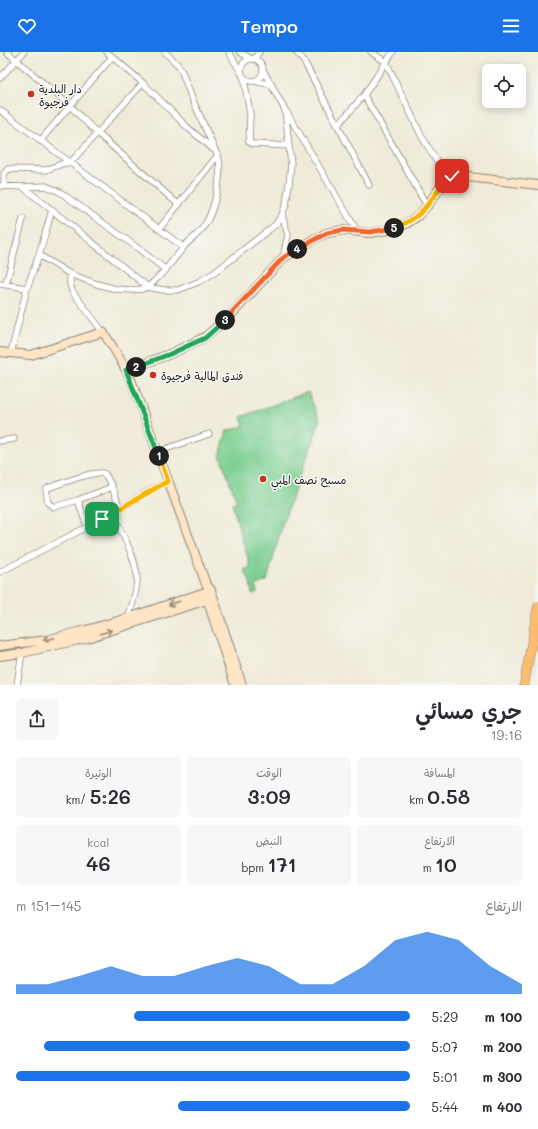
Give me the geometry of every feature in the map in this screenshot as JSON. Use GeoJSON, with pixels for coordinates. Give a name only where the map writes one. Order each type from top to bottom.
{"type":"FeatureCollection","features":[{"type":"Feature","properties":{"kind":"main road"},"geometry":{"type":"LineString","coordinates":[[126,370],[170,354],[205,338],[233,313],[283,258],[314,239],[327,233],[343,230],[376,232],[406,224],[418,216],[427,206],[447,178],[459,176],[538,185]]}},
{"type":"Feature","properties":{"kind":"main road"},"geometry":{"type":"LineString","coordinates":[[0,352],[31,355],[103,332],[126,370],[168,481],[231,661],[242,685]]}},
{"type":"Feature","properties":{"kind":"main road"},"geometry":{"type":"LineString","coordinates":[[0,646],[46,640],[128,618],[208,593]]}},
{"type":"Feature","properties":{"kind":"main road"},"geometry":{"type":"LineString","coordinates":[[0,656],[22,653],[87,638],[208,593]]}},
{"type":"Feature","properties":{"kind":"main road"},"geometry":{"type":"LineString","coordinates":[[524,685],[538,607]]}},
{"type":"Feature","properties":{"kind":"main road"},"geometry":{"type":"LineString","coordinates":[[231,661],[235,685]]}},
{"type":"Feature","properties":{"kind":"street"},"geometry":{"type":"LineString","coordinates":[[7,52],[70,106],[96,132],[179,205]]}},
{"type":"Feature","properties":{"kind":"street"},"geometry":{"type":"LineString","coordinates":[[0,78],[24,52]]}},
{"type":"Feature","properties":{"kind":"street"},"geometry":{"type":"LineString","coordinates":[[107,52],[143,83],[187,127],[216,153]]}},
{"type":"Feature","properties":{"kind":"street"},"geometry":{"type":"LineString","coordinates":[[39,255],[70,274],[97,284],[123,290],[142,289],[148,287],[166,270],[183,247],[201,230],[208,220],[221,168],[182,72],[178,65],[165,52]]}},
{"type":"Feature","properties":{"kind":"street"},"geometry":{"type":"LineString","coordinates":[[230,52],[244,79],[250,114],[249,142],[253,144],[289,146]]}},
{"type":"Feature","properties":{"kind":"street"},"geometry":{"type":"LineString","coordinates":[[240,52],[259,62],[285,110],[357,231]]}},
{"type":"Feature","properties":{"kind":"street"},"geometry":{"type":"LineString","coordinates":[[240,71],[243,62],[253,59],[259,52]]}},
{"type":"Feature","properties":{"kind":"street"},"geometry":{"type":"LineString","coordinates":[[296,52],[301,56],[306,65],[369,185]]}},
{"type":"Feature","properties":{"kind":"street"},"geometry":{"type":"LineString","coordinates":[[371,52],[386,62],[422,137],[447,178]]}},
{"type":"Feature","properties":{"kind":"street"},"geometry":{"type":"LineString","coordinates":[[338,125],[364,95],[393,52]]}},
{"type":"Feature","properties":{"kind":"street"},"geometry":{"type":"LineString","coordinates":[[40,141],[112,57]]}},
{"type":"Feature","properties":{"kind":"street"},"geometry":{"type":"LineString","coordinates":[[254,81],[260,78],[263,70]]}},
{"type":"Feature","properties":{"kind":"street"},"geometry":{"type":"LineString","coordinates":[[244,79],[272,85]]}},
{"type":"Feature","properties":{"kind":"street"},"geometry":{"type":"LineString","coordinates":[[143,83],[96,132],[70,162],[46,170],[8,169],[4,174],[2,186],[46,186],[60,192],[166,270]]}},
{"type":"Feature","properties":{"kind":"street"},"geometry":{"type":"LineString","coordinates":[[364,95],[427,206]]}},
{"type":"Feature","properties":{"kind":"street"},"geometry":{"type":"LineString","coordinates":[[0,110],[183,247]]}},
{"type":"Feature","properties":{"kind":"street"},"geometry":{"type":"LineString","coordinates":[[23,187],[148,287],[163,290],[178,290],[198,282],[214,273],[275,225],[282,215],[289,184],[291,164],[285,110]]}},
{"type":"Feature","properties":{"kind":"street"},"geometry":{"type":"LineString","coordinates":[[159,229],[179,205],[216,153]]}},
{"type":"Feature","properties":{"kind":"street"},"geometry":{"type":"LineString","coordinates":[[11,353],[27,288],[39,255],[52,210]]}},
{"type":"Feature","properties":{"kind":"street"},"geometry":{"type":"LineString","coordinates":[[282,215],[288,235],[283,258]]}},
{"type":"Feature","properties":{"kind":"street"},"geometry":{"type":"LineString","coordinates":[[23,219],[3,284],[27,288]]}},
{"type":"Feature","properties":{"kind":"street"},"geometry":{"type":"LineString","coordinates":[[70,274],[72,291],[103,332]]}},
{"type":"Feature","properties":{"kind":"street"},"geometry":{"type":"LineString","coordinates":[[157,452],[209,434]]}},
{"type":"Feature","properties":{"kind":"street"},"geometry":{"type":"LineString","coordinates":[[0,441],[14,439]]}},
{"type":"Feature","properties":{"kind":"street"},"geometry":{"type":"LineString","coordinates":[[112,487],[57,507],[48,503],[46,490],[87,475],[101,472],[105,474],[112,487],[120,508]]}},
{"type":"Feature","properties":{"kind":"street"},"geometry":{"type":"LineString","coordinates":[[0,572],[15,566],[112,514],[168,481]]}},
{"type":"Feature","properties":{"kind":"street"},"geometry":{"type":"LineString","coordinates":[[78,500],[87,527]]}},
{"type":"Feature","properties":{"kind":"street"},"geometry":{"type":"LineString","coordinates":[[112,514],[130,551],[137,580],[128,618]]}},
{"type":"Feature","properties":{"kind":"street"},"geometry":{"type":"LineString","coordinates":[[16,685],[22,653]]}},
{"type":"Feature","properties":{"kind":"green space","name":"مسبح نصف المبي"},"geometry":{"type":"Polygon","coordinates":[[[308,392],[320,421],[282,525],[267,581],[256,585],[257,592],[252,594],[250,581],[244,570],[249,568],[250,565],[232,504],[237,502],[220,455],[227,431],[244,426],[241,417],[308,392]]]}},
{"type":"Feature","properties":{"kind":"place","name":"دار البلدية فرجيوة"},"geometry":{"type":"Point","coordinates":[31,94]}},
{"type":"Feature","properties":{"kind":"place","name":"فندق المالية فرجيوة"},"geometry":{"type":"Point","coordinates":[153,375]}},
{"type":"Feature","properties":{"kind":"place","name":"مسبح نصف المبي"},"geometry":{"type":"Point","coordinates":[263,479]}},
{"type":"Feature","properties":{"kind":"route"},"geometry":{"type":"LineString","coordinates":[[102,519],[168,481],[130,377],[126,370],[170,354],[205,338],[233,313],[283,258],[314,239],[327,233],[343,230],[370,232],[388,230],[406,224],[418,216],[447,178],[452,176]]}}]}
